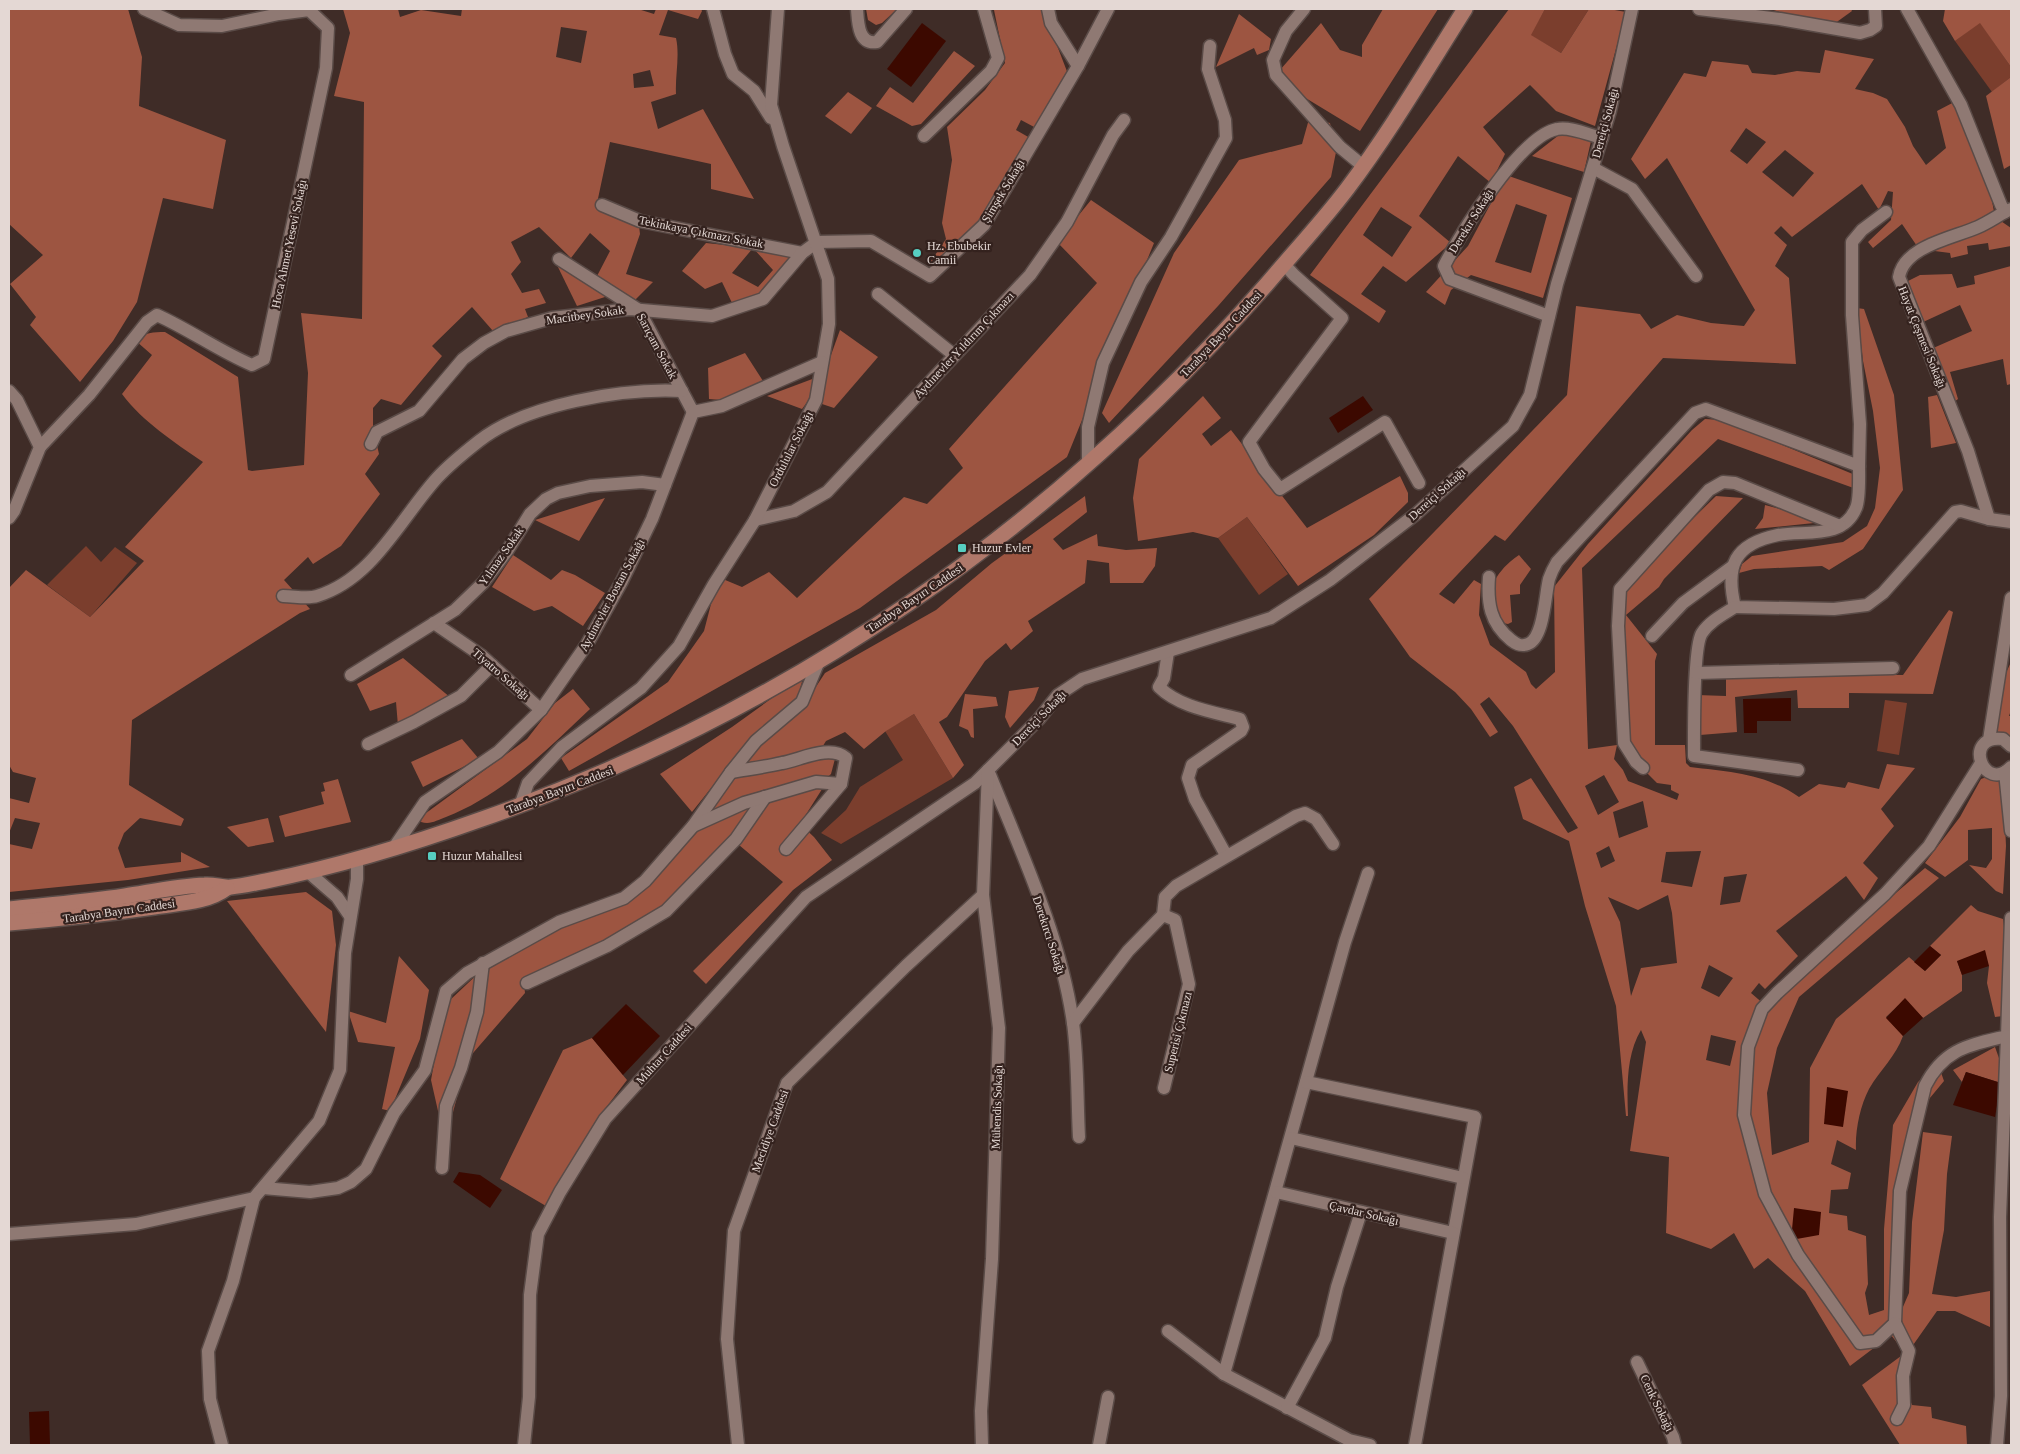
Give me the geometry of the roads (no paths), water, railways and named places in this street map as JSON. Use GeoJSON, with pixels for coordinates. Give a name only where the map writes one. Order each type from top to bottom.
{"type":"FeatureCollection","features":[{"type":"Feature","properties":{"kind":"main road","name":"Tarabya Bayırı Caddesi"},"geometry":{"type":"LineString","coordinates":[[9,909],[80,903],[204,884],[227,888],[307,871],[394,849],[575,785],[666,745],[723,716],[820,661],[911,602],[968,562],[1044,503],[1088,465],[1175,383],[1218,339],[1344,192],[1363,166],[1465,9]]}},
{"type":"Feature","properties":{"kind":"main road","name":"Tarabya Bayırı Caddesi"},"geometry":{"type":"LineString","coordinates":[[9,923],[90,916],[209,898],[227,888]]}},
{"type":"Feature","properties":{"kind":"street","name":"Hoca Ahmet Yesevi Sokağı"},"geometry":{"type":"LineString","coordinates":[[40,447],[89,395],[147,322],[157,315],[185,328],[225,354],[252,365],[264,359],[274,317],[326,68],[328,28],[309,10],[222,26],[179,25],[144,9]]}},
{"type":"Feature","properties":{"kind":"street"},"geometry":{"type":"LineString","coordinates":[[713,9],[725,54],[733,74],[754,91],[779,131]]}},
{"type":"Feature","properties":{"kind":"street","name":"Ordulular Sokağı"},"geometry":{"type":"LineString","coordinates":[[520,806],[528,783],[562,746],[641,688],[679,646],[714,584],[755,520],[816,400],[829,324],[828,280],[772,105],[778,9]]}},
{"type":"Feature","properties":{"kind":"street"},"geometry":{"type":"LineString","coordinates":[[857,9],[858,25],[864,40],[870,43],[877,42],[906,9]]}},
{"type":"Feature","properties":{"kind":"street"},"geometry":{"type":"LineString","coordinates":[[924,136],[991,71],[998,58],[984,9]]}},
{"type":"Feature","properties":{"kind":"street"},"geometry":{"type":"LineString","coordinates":[[1048,9],[1051,23],[1078,66]]}},
{"type":"Feature","properties":{"kind":"street","name":"Şimşek Sokağı"},"geometry":{"type":"LineString","coordinates":[[817,242],[871,241],[930,276],[984,224],[1078,66],[1108,9]]}},
{"type":"Feature","properties":{"kind":"street"},"geometry":{"type":"LineString","coordinates":[[1304,9],[1286,31],[1273,60],[1276,75],[1340,147],[1363,166]]}},
{"type":"Feature","properties":{"kind":"street","name":"Dereiçi Sokağı"},"geometry":{"type":"LineString","coordinates":[[988,770],[1039,719],[1058,694],[1082,679],[1271,618],[1330,580],[1416,514],[1513,426],[1530,395],[1557,284],[1610,111],[1632,9]]}},
{"type":"Feature","properties":{"kind":"street"},"geometry":{"type":"LineString","coordinates":[[1698,9],[1780,19],[1860,33],[1876,26],[1875,9]]}},
{"type":"Feature","properties":{"kind":"street"},"geometry":{"type":"LineString","coordinates":[[1907,9],[1961,105],[2008,210]]}},
{"type":"Feature","properties":{"kind":"street"},"geometry":{"type":"LineString","coordinates":[[1088,465],[1088,427],[1103,363],[1141,282],[1171,237],[1226,138],[1225,120],[1208,69],[1210,46]]}},
{"type":"Feature","properties":{"kind":"street","name":"Aydınevler Yıldırım Çıkmazı"},"geometry":{"type":"LineString","coordinates":[[755,520],[794,511],[828,492],[1030,275],[1067,222],[1113,135],[1124,120]]}},
{"type":"Feature","properties":{"kind":"street","name":"Derekır Sokağı"},"geometry":{"type":"LineString","coordinates":[[1549,316],[1450,279],[1444,266],[1491,187],[1530,146],[1547,133],[1556,129],[1564,129],[1602,138]]}},
{"type":"Feature","properties":{"kind":"street"},"geometry":{"type":"LineString","coordinates":[[1593,168],[1632,189],[1696,276]]}},
{"type":"Feature","properties":{"kind":"street","name":"Tekinkaya Çıkmazı Sokak"},"geometry":{"type":"LineString","coordinates":[[602,205],[640,221],[802,253]]}},
{"type":"Feature","properties":{"kind":"street","name":"Hayat Çeşmesi Sokağı"},"geometry":{"type":"LineString","coordinates":[[1989,519],[1968,451],[1899,277],[1902,266],[1911,256],[1930,246],[1978,227],[2008,210]]}},
{"type":"Feature","properties":{"kind":"street"},"geometry":{"type":"LineString","coordinates":[[1735,607],[1731,577],[1733,566],[1738,556],[1753,544],[1778,536],[1824,533],[1846,523],[1857,507],[1860,466],[1860,424],[1852,315],[1852,242],[1862,230],[1886,212]]}},
{"type":"Feature","properties":{"kind":"street","name":"Macitbey Sokak"},"geometry":{"type":"LineString","coordinates":[[371,444],[377,432],[419,411],[464,359],[484,343],[506,331],[552,318],[630,309],[712,316],[763,298],[802,253],[817,242]]}},
{"type":"Feature","properties":{"kind":"street","name":"Sarıçam Sokak"},"geometry":{"type":"LineString","coordinates":[[559,259],[639,310],[693,412]]}},
{"type":"Feature","properties":{"kind":"street"},"geometry":{"type":"LineString","coordinates":[[1284,264],[1294,276],[1342,318],[1249,442],[1264,469],[1280,489],[1385,422],[1419,483]]}},
{"type":"Feature","properties":{"kind":"street"},"geometry":{"type":"LineString","coordinates":[[878,294],[954,356]]}},
{"type":"Feature","properties":{"kind":"street"},"geometry":{"type":"LineString","coordinates":[[693,412],[722,406],[822,362]]}},
{"type":"Feature","properties":{"kind":"street"},"geometry":{"type":"LineString","coordinates":[[284,596],[316,597],[340,586],[377,555],[437,478],[480,440],[509,422],[554,407],[598,396],[668,390],[682,391]]}},
{"type":"Feature","properties":{"kind":"street"},"geometry":{"type":"LineString","coordinates":[[9,391],[17,400],[40,447],[14,511],[9,518]]}},
{"type":"Feature","properties":{"kind":"street"},"geometry":{"type":"LineString","coordinates":[[1489,577],[1488,604],[1500,632],[1515,644],[1524,645],[1530,643],[1538,636],[1549,579],[1557,562],[1694,413],[1702,409],[1860,466]]}},
{"type":"Feature","properties":{"kind":"street","name":"Aydınevler Bostan Sokağı"},"geometry":{"type":"LineString","coordinates":[[394,849],[425,802],[498,752],[541,710],[587,644],[622,581],[652,519],[693,412]]}},
{"type":"Feature","properties":{"kind":"street","name":"Yılmaz Sokak"},"geometry":{"type":"LineString","coordinates":[[351,675],[455,610],[483,583],[507,551],[530,514],[546,499],[558,493],[590,486],[642,482],[665,485]]}},
{"type":"Feature","properties":{"kind":"street"},"geometry":{"type":"LineString","coordinates":[[1643,768],[1636,762],[1624,743],[1618,626],[1620,589],[1709,490],[1723,482],[1735,484],[1840,526]]}},
{"type":"Feature","properties":{"kind":"street"},"geometry":{"type":"LineString","coordinates":[[1798,770],[1694,756],[1696,673],[1701,634],[1718,618],[1735,607],[1834,609],[1867,605],[1883,593],[1955,512],[1961,511],[1989,519],[2011,522]]}},
{"type":"Feature","properties":{"kind":"street"},"geometry":{"type":"LineString","coordinates":[[1652,636],[1683,603],[1733,566]]}},
{"type":"Feature","properties":{"kind":"street"},"geometry":{"type":"LineString","coordinates":[[1989,740],[2011,598]]}},
{"type":"Feature","properties":{"kind":"street","name":"Tiyatro Sokağı"},"geometry":{"type":"LineString","coordinates":[[434,623],[482,656],[541,710]]}},
{"type":"Feature","properties":{"kind":"street"},"geometry":{"type":"LineString","coordinates":[[1168,652],[1164,678],[1160,687],[1167,695],[1182,702],[1240,719],[1243,727],[1241,731],[1192,765],[1188,778],[1195,799],[1226,855]]}},
{"type":"Feature","properties":{"kind":"street"},"geometry":{"type":"LineString","coordinates":[[263,1188],[310,1192],[338,1188],[351,1182],[366,1169],[394,1113],[425,1070],[446,991],[467,973],[483,963],[559,922],[624,898],[645,881],[694,826],[731,772],[756,740],[802,702],[820,661]]}},
{"type":"Feature","properties":{"kind":"street"},"geometry":{"type":"LineString","coordinates":[[368,744],[414,722],[461,696],[492,665]]}},
{"type":"Feature","properties":{"kind":"street"},"geometry":{"type":"LineString","coordinates":[[1696,673],[1893,668]]}},
{"type":"Feature","properties":{"kind":"street"},"geometry":{"type":"LineString","coordinates":[[2010,742],[1996,738],[1989,740],[1980,750],[1981,764],[1991,773],[2008,769],[2011,831]]}},
{"type":"Feature","properties":{"kind":"street"},"geometry":{"type":"LineString","coordinates":[[731,772],[784,763],[810,755],[834,753],[841,754],[846,758],[841,784],[786,849]]}},
{"type":"Feature","properties":{"kind":"street"},"geometry":{"type":"LineString","coordinates":[[1895,1323],[1876,1341],[1860,1343],[1793,1246],[1765,1194],[1744,1115],[1748,1047],[1762,1009],[1885,894],[1929,846],[1981,764]]}},
{"type":"Feature","properties":{"kind":"street","name":"Mühendis Sokağı"},"geometry":{"type":"LineString","coordinates":[[982,1445],[981,1412],[992,1259],[999,1028],[983,895],[988,770]]}},
{"type":"Feature","properties":{"kind":"street","name":"Derekırcı Sokağı"},"geometry":{"type":"LineString","coordinates":[[988,770],[1025,860],[1058,955],[1073,1023],[1079,1137]]}},
{"type":"Feature","properties":{"kind":"street","name":"Muhtar Caddesi"},"geometry":{"type":"LineString","coordinates":[[524,1445],[529,1396],[530,1295],[538,1234],[560,1192],[605,1119],[806,897],[881,845],[975,784],[988,770]]}},
{"type":"Feature","properties":{"kind":"street"},"geometry":{"type":"LineString","coordinates":[[694,826],[744,803],[765,796],[816,782],[841,784]]}},
{"type":"Feature","properties":{"kind":"street"},"geometry":{"type":"LineString","coordinates":[[527,983],[607,946],[666,911],[736,839],[765,796]]}},
{"type":"Feature","properties":{"kind":"street"},"geometry":{"type":"LineString","coordinates":[[1073,1023],[1128,951],[1163,915],[1165,897],[1176,886],[1226,855],[1296,816],[1306,813],[1316,819],[1333,844]]}},
{"type":"Feature","properties":{"kind":"street"},"geometry":{"type":"LineString","coordinates":[[222,1445],[210,1399],[208,1351],[234,1281],[254,1198],[319,1122],[340,1070],[345,953],[356,889],[356,859]]}},
{"type":"Feature","properties":{"kind":"street"},"geometry":{"type":"LineString","coordinates":[[307,871],[337,897],[350,916]]}},
{"type":"Feature","properties":{"kind":"street"},"geometry":{"type":"LineString","coordinates":[[1224,1374],[1345,942],[1368,873]]}},
{"type":"Feature","properties":{"kind":"street","name":"Mecidiye Caddesi"},"geometry":{"type":"LineString","coordinates":[[738,1445],[727,1339],[734,1231],[787,1083],[906,966],[983,895]]}},
{"type":"Feature","properties":{"kind":"street","name":"Superisi Çıkmazı"},"geometry":{"type":"LineString","coordinates":[[1163,915],[1175,920],[1189,984],[1164,1088]]}},
{"type":"Feature","properties":{"kind":"street"},"geometry":{"type":"LineString","coordinates":[[1996,1444],[2001,1396],[2000,1218],[2011,918]]}},
{"type":"Feature","properties":{"kind":"street"},"geometry":{"type":"LineString","coordinates":[[442,1168],[446,1106],[462,1068],[478,1012],[483,963]]}},
{"type":"Feature","properties":{"kind":"street"},"geometry":{"type":"LineString","coordinates":[[1897,1419],[1904,1405],[1903,1376],[1909,1351],[1895,1323],[1900,1191],[1925,1086],[1931,1073],[1943,1060],[1965,1046],[2008,1036]]}},
{"type":"Feature","properties":{"kind":"street"},"geometry":{"type":"LineString","coordinates":[[1306,1082],[1475,1117],[1415,1445]]}},
{"type":"Feature","properties":{"kind":"street"},"geometry":{"type":"LineString","coordinates":[[1291,1138],[1463,1178]]}},
{"type":"Feature","properties":{"kind":"street","name":"Çavdar Sokağı"},"geometry":{"type":"LineString","coordinates":[[1276,1192],[1453,1233]]}},
{"type":"Feature","properties":{"kind":"street"},"geometry":{"type":"LineString","coordinates":[[9,1234],[136,1224],[254,1198]]}},
{"type":"Feature","properties":{"kind":"street"},"geometry":{"type":"LineString","coordinates":[[1287,1408],[1325,1338],[1337,1286],[1360,1212]]}},
{"type":"Feature","properties":{"kind":"street"},"geometry":{"type":"LineString","coordinates":[[1168,1331],[1224,1374],[1349,1440],[1370,1445]]}},
{"type":"Feature","properties":{"kind":"street","name":"Cenk Sokağı"},"geometry":{"type":"LineString","coordinates":[[1637,1362],[1673,1437],[1675,1445]]}},
{"type":"Feature","properties":{"kind":"street"},"geometry":{"type":"LineString","coordinates":[[1099,1445],[1108,1398]]}},
{"type":"Feature","properties":{"kind":"place","name":"Hz. Ebubekir Camii"},"geometry":{"type":"Point","coordinates":[917,253]}},
{"type":"Feature","properties":{"kind":"place","name":"Huzur Evler"},"geometry":{"type":"Point","coordinates":[962,548]}},
{"type":"Feature","properties":{"kind":"place","name":"Huzur Mahallesi"},"geometry":{"type":"Point","coordinates":[432,856]}}]}
